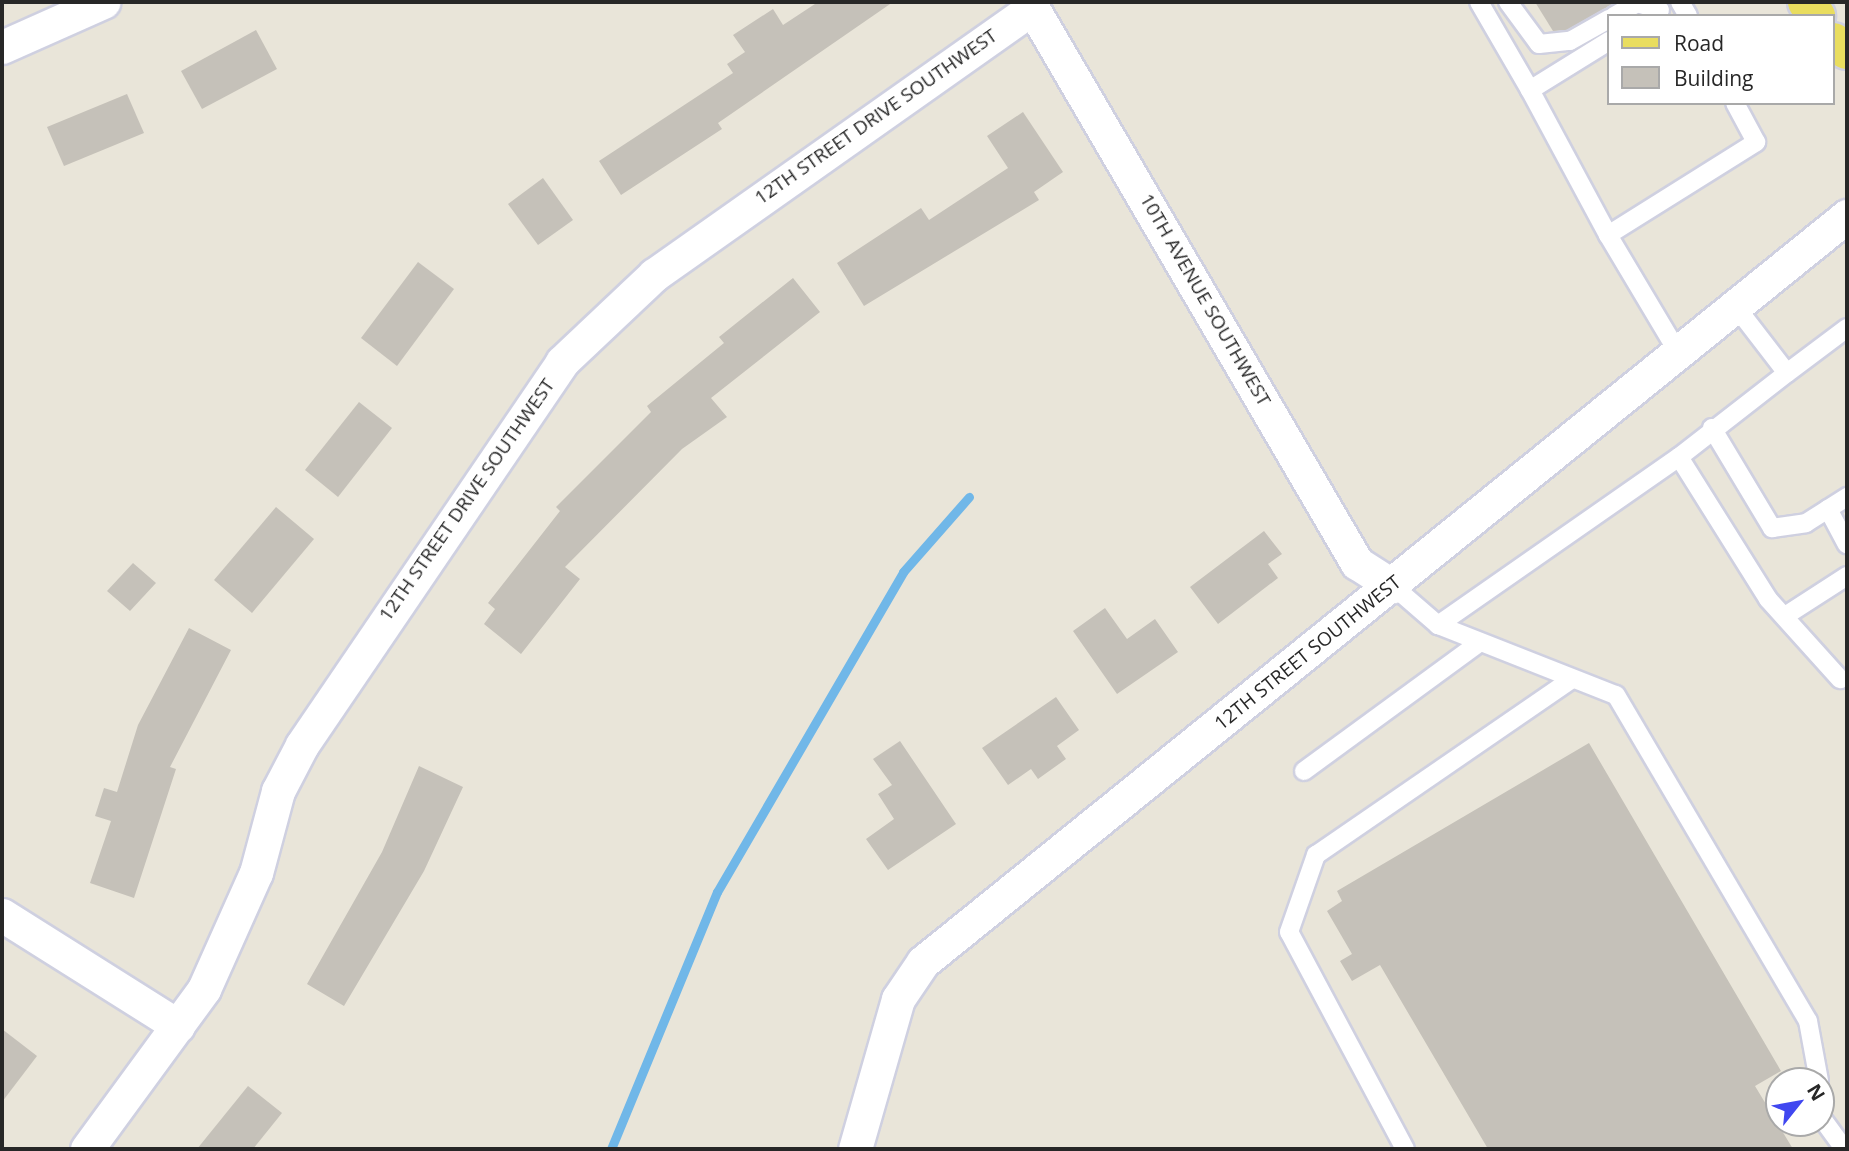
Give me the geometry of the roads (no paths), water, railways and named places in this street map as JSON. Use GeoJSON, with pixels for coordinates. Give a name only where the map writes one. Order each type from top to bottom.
{"type":"FeatureCollection","features":[{"type":"Feature","properties":{"kind":"street"},"geometry":{"type":"LineString","coordinates":[[4,40],[103,2]]}},
{"type":"Feature","properties":{"kind":"street","name":"10TH AVENUE SOUTHWEST"},"geometry":{"type":"LineString","coordinates":[[1031,5],[1357,563],[1393,586]]}},
{"type":"Feature","properties":{"kind":"street","name":"12TH STREET DRIVE SOUTHWEST"},"geometry":{"type":"LineString","coordinates":[[87,1149],[178,1026],[233,932],[278,791],[302,745],[357,656],[562,362],[654,275],[1031,5]]}},
{"type":"Feature","properties":{"kind":"street","name":"12TH STREET SOUTHWEST"},"geometry":{"type":"LineString","coordinates":[[855,1149],[898,999],[923,962],[1006,890],[1393,586],[1676,349],[1847,216]]}},
{"type":"Feature","properties":{"kind":"street"},"geometry":{"type":"LineString","coordinates":[[2,915],[178,1026]]}},
{"type":"Feature","properties":{"kind":"lane"},"geometry":{"type":"LineString","coordinates":[[1479,2],[1530,90],[1608,236],[1676,349]]}},
{"type":"Feature","properties":{"kind":"lane"},"geometry":{"type":"LineString","coordinates":[[1508,2],[1539,44],[1570,41],[1608,20]]}},
{"type":"Feature","properties":{"kind":"lane"},"geometry":{"type":"LineString","coordinates":[[1618,14],[1637,3],[1661,9]]}},
{"type":"Feature","properties":{"kind":"lane"},"geometry":{"type":"LineString","coordinates":[[1530,90],[1608,42]]}},
{"type":"Feature","properties":{"kind":"lane"},"geometry":{"type":"LineString","coordinates":[[1608,236],[1756,142],[1736,105]]}},
{"type":"Feature","properties":{"kind":"lane"},"geometry":{"type":"LineString","coordinates":[[1733,303],[1787,373]]}},
{"type":"Feature","properties":{"kind":"lane"},"geometry":{"type":"LineString","coordinates":[[1438,625],[1679,457],[1712,428],[1847,328]]}},
{"type":"Feature","properties":{"kind":"lane"},"geometry":{"type":"LineString","coordinates":[[1712,428],[1772,528],[1806,523],[1847,497]]}},
{"type":"Feature","properties":{"kind":"lane"},"geometry":{"type":"LineString","coordinates":[[1679,457],[1768,599],[1845,681]]}},
{"type":"Feature","properties":{"kind":"lane"},"geometry":{"type":"LineString","coordinates":[[1828,509],[1847,544]]}},
{"type":"Feature","properties":{"kind":"lane"},"geometry":{"type":"LineString","coordinates":[[1785,616],[1847,576]]}},
{"type":"Feature","properties":{"kind":"lane"},"geometry":{"type":"LineString","coordinates":[[1393,586],[1438,625],[1571,680],[1616,695],[1667,777],[1808,1021],[1816,1067]]}},
{"type":"Feature","properties":{"kind":"lane"},"geometry":{"type":"LineString","coordinates":[[1304,771],[1479,643]]}},
{"type":"Feature","properties":{"kind":"lane"},"geometry":{"type":"LineString","coordinates":[[1405,1149],[1289,932],[1293,919],[1316,855],[1571,680]]}},
{"type":"Feature","properties":{"kind":"waterway"},"geometry":{"type":"LineString","coordinates":[[611,1149],[717,892],[903,572],[969,497]]}}]}
